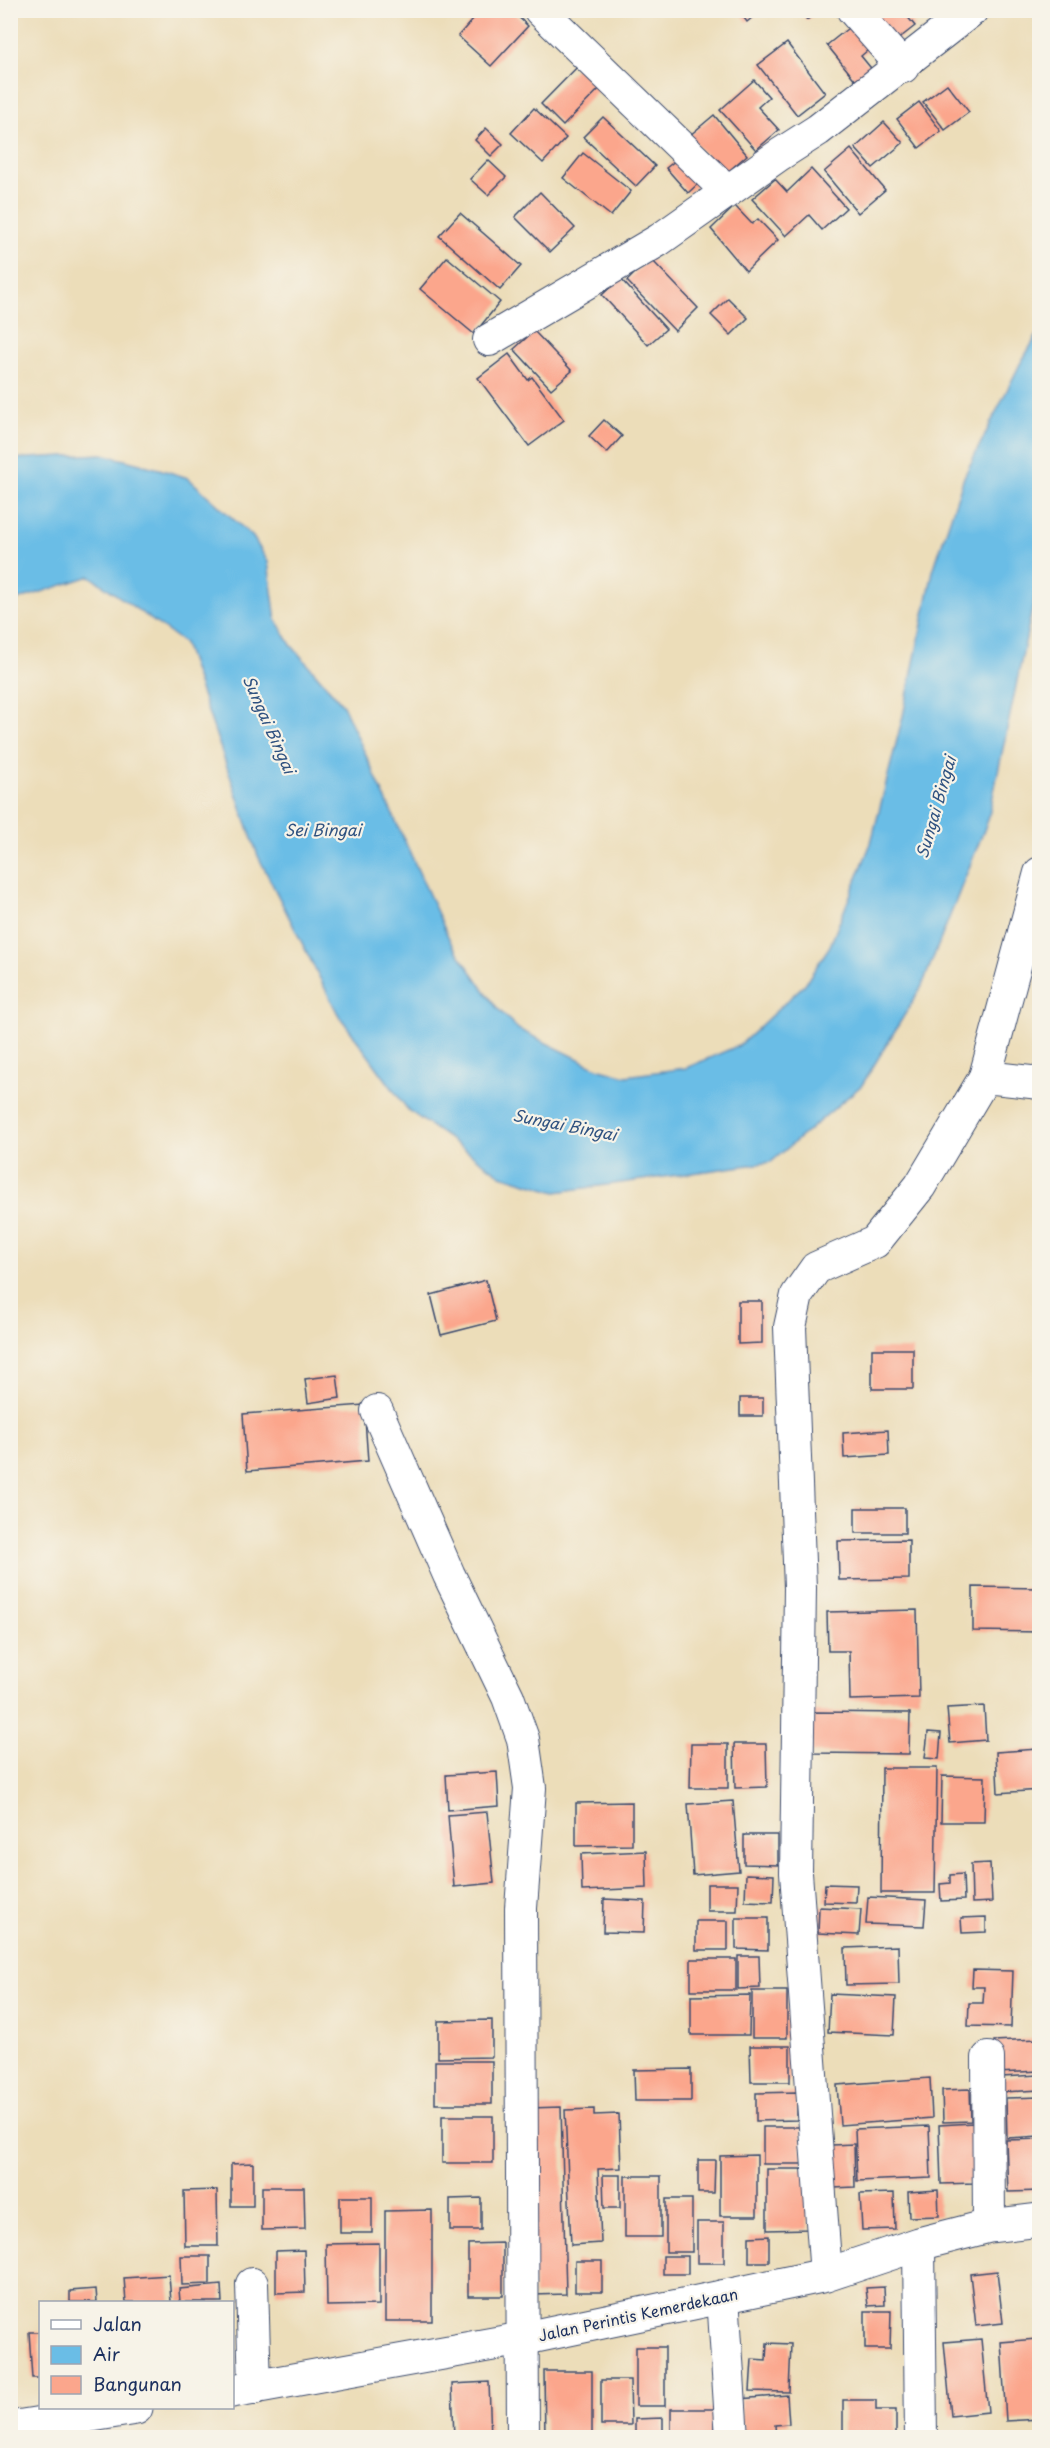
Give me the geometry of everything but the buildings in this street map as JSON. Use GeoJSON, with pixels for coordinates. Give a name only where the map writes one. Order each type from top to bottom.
{"type":"FeatureCollection","features":[{"type":"Feature","properties":{"kind":"street"},"geometry":{"type":"LineString","coordinates":[[540,10],[727,191]]}},
{"type":"Feature","properties":{"kind":"street"},"geometry":{"type":"LineString","coordinates":[[853,10],[903,67]]}},
{"type":"Feature","properties":{"kind":"street"},"geometry":{"type":"LineString","coordinates":[[489,340],[659,240],[818,130],[903,67],[972,10]]}},
{"type":"Feature","properties":{"kind":"street"},"geometry":{"type":"LineString","coordinates":[[826,2275],[796,1873],[800,1588],[790,1327],[797,1295],[816,1268],[875,1242],[920,1186],[985,1077],[1040,873]]}},
{"type":"Feature","properties":{"kind":"street"},"geometry":{"type":"LineString","coordinates":[[985,1077],[1040,1083]]}},
{"type":"Feature","properties":{"kind":"street"},"geometry":{"type":"LineString","coordinates":[[377,1411],[449,1575],[508,1697],[524,1740],[530,1788],[521,1908],[523,2438]]}},
{"type":"Feature","properties":{"kind":"street"},"geometry":{"type":"LineString","coordinates":[[988,2058],[989,2226]]}},
{"type":"Feature","properties":{"kind":"street","name":"Jalan Perintis Kemerdekaan"},"geometry":{"type":"LineString","coordinates":[[244,2390],[521,2339],[826,2275],[919,2244],[989,2226],[1040,2220]]}},
{"type":"Feature","properties":{"kind":"street"},"geometry":{"type":"LineString","coordinates":[[919,2244],[921,2438]]}},
{"type":"Feature","properties":{"kind":"street"},"geometry":{"type":"LineString","coordinates":[[244,2390],[252,2284]]}},
{"type":"Feature","properties":{"kind":"street"},"geometry":{"type":"LineString","coordinates":[[723,2296],[732,2438]]}},
{"type":"Feature","properties":{"kind":"street"},"geometry":{"type":"LineString","coordinates":[[10,2428],[130,2409]]}},
{"type":"Feature","properties":{"kind":"water","name":"Sei Bingai"},"geometry":{"type":"Polygon","coordinates":[[[1039,332],[1039,576],[988,820],[922,986],[862,1085],[771,1162],[556,1192],[501,1175],[408,1110],[338,1014],[258,856],[184,643],[90,576],[11,602],[11,459],[102,454],[188,478],[253,537],[268,562],[276,620],[291,645],[343,705],[451,943],[497,1008],[518,1029],[597,1068],[626,1076],[686,1068],[740,1045],[805,984],[830,946],[871,843],[903,716],[933,571],[964,477],[1020,364],[1039,332]]]}},
{"type":"Feature","properties":{"kind":"water label","name":"Sungai Bingai"},"geometry":{"type":"Point","coordinates":[270,724]}},
{"type":"Feature","properties":{"kind":"water label","name":"Sungai Bingai"},"geometry":{"type":"Point","coordinates":[935,807]}},
{"type":"Feature","properties":{"kind":"water label","name":"Sungai Bingai"},"geometry":{"type":"Point","coordinates":[565,1124]}}]}
